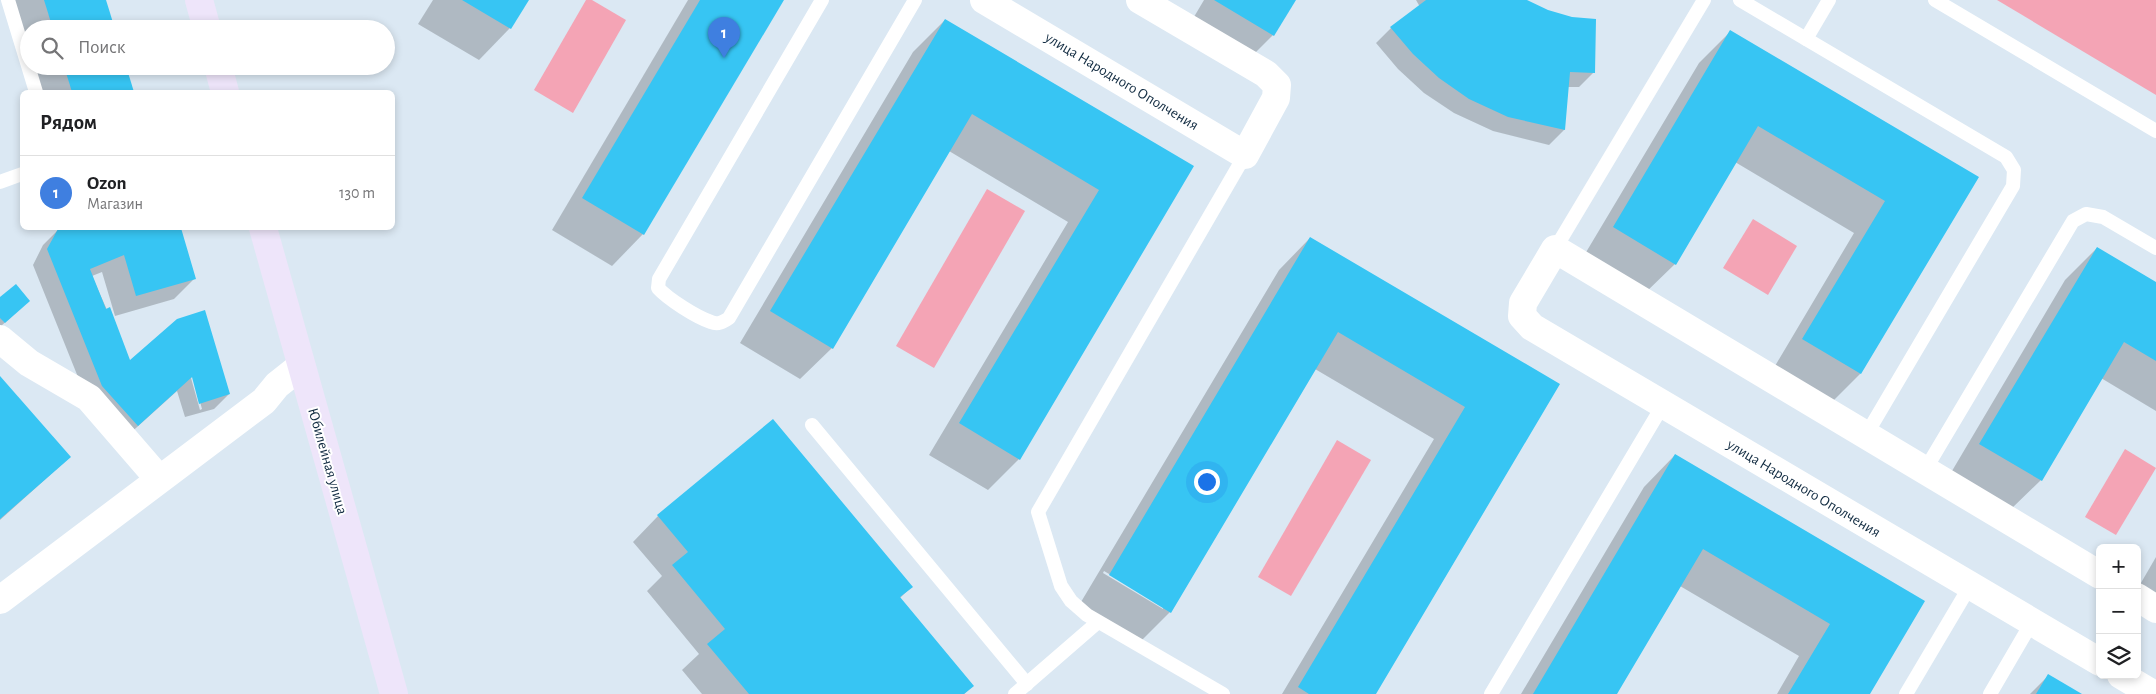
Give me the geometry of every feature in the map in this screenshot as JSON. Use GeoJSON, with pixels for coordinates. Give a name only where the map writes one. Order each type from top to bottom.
{"type":"FeatureCollection","features":[{"type":"Feature","properties":{"kind":"main road"},"geometry":{"type":"LineString","coordinates":[[199,0],[205,20]]}},
{"type":"Feature","properties":{"kind":"main road"},"geometry":{"type":"LineString","coordinates":[[220,75],[224,90]]}},
{"type":"Feature","properties":{"kind":"main road","name":"Юбилейная улица"},"geometry":{"type":"LineString","coordinates":[[264,230],[394,694]]}},
{"type":"Feature","properties":{"kind":"street","name":"улица Народного Ополчения"},"geometry":{"type":"LineString","coordinates":[[984,0],[1241,162]]}},
{"type":"Feature","properties":{"kind":"street"},"geometry":{"type":"LineString","coordinates":[[1140,0],[1266,74],[1277,85],[1276,98],[1241,162]]}},
{"type":"Feature","properties":{"kind":"street","name":"улица Народного Ополчения"},"geometry":{"type":"LineString","coordinates":[[1560,241],[1523,303],[1522,316],[1532,327],[2096,660]]}},
{"type":"Feature","properties":{"kind":"street"},"geometry":{"type":"LineString","coordinates":[[1560,241],[1866,435],[2096,573]]}},
{"type":"Feature","properties":{"kind":"street"},"geometry":{"type":"LineString","coordinates":[[0,339],[29,363],[90,398],[159,480]]}},
{"type":"Feature","properties":{"kind":"street"},"geometry":{"type":"LineString","coordinates":[[0,600],[264,401],[277,385],[301,366]]}},
{"type":"Feature","properties":{"kind":"street"},"geometry":{"type":"LineString","coordinates":[[2141,600],[2156,608]]}},
{"type":"Feature","properties":{"kind":"street"},"geometry":{"type":"LineString","coordinates":[[2129,679],[2153,694]]}},
{"type":"Feature","properties":{"kind":"lane"},"geometry":{"type":"LineString","coordinates":[[8,0],[20,39]]}},
{"type":"Feature","properties":{"kind":"lane"},"geometry":{"type":"LineString","coordinates":[[822,0],[659,278],[658,288],[664,295],[711,323],[721,323],[729,318],[914,0]]}},
{"type":"Feature","properties":{"kind":"lane"},"geometry":{"type":"LineString","coordinates":[[1560,241],[1704,0]]}},
{"type":"Feature","properties":{"kind":"lane"},"geometry":{"type":"LineString","coordinates":[[1740,0],[2006,157],[2014,170],[2013,186],[1866,435]]}},
{"type":"Feature","properties":{"kind":"lane"},"geometry":{"type":"LineString","coordinates":[[1806,39],[1829,0]]}},
{"type":"Feature","properties":{"kind":"lane"},"geometry":{"type":"LineString","coordinates":[[1935,0],[2156,131]]}},
{"type":"Feature","properties":{"kind":"lane"},"geometry":{"type":"LineString","coordinates":[[31,75],[35,90]]}},
{"type":"Feature","properties":{"kind":"lane"},"geometry":{"type":"LineString","coordinates":[[1223,694],[1098,622],[1071,601],[1061,586],[1038,512],[1241,162]]}},
{"type":"Feature","properties":{"kind":"lane"},"geometry":{"type":"LineString","coordinates":[[0,182],[20,175]]}},
{"type":"Feature","properties":{"kind":"lane"},"geometry":{"type":"LineString","coordinates":[[1925,470],[2073,221],[2086,214],[2103,217],[2156,248]]}},
{"type":"Feature","properties":{"kind":"lane"},"geometry":{"type":"LineString","coordinates":[[1491,694],[1663,405]]}},
{"type":"Feature","properties":{"kind":"lane"},"geometry":{"type":"LineString","coordinates":[[812,424],[1027,684]]}},
{"type":"Feature","properties":{"kind":"lane"},"geometry":{"type":"LineString","coordinates":[[1906,694],[1970,586]]}},
{"type":"Feature","properties":{"kind":"lane"},"geometry":{"type":"LineString","coordinates":[[1015,694],[1098,622]]}},
{"type":"Feature","properties":{"kind":"lane"},"geometry":{"type":"LineString","coordinates":[[1990,694],[2032,622]]}},
{"type":"Feature","properties":{"kind":"shaded area"},"geometry":{"type":"Polygon","coordinates":[[[586,0],[592,0],[626,20],[573,113],[534,90],[586,0]]]}},
{"type":"Feature","properties":{"kind":"shaded area"},"geometry":{"type":"Polygon","coordinates":[[[1997,0],[2156,0],[2156,95],[1997,0]]]}},
{"type":"Feature","properties":{"kind":"shaded area"},"geometry":{"type":"Polygon","coordinates":[[[987,189],[1025,211],[934,368],[896,346],[987,189]]]}},
{"type":"Feature","properties":{"kind":"shaded area"},"geometry":{"type":"Polygon","coordinates":[[[1753,219],[1797,246],[1768,295],[1723,268],[1753,219]]]}},
{"type":"Feature","properties":{"kind":"shaded area"},"geometry":{"type":"Polygon","coordinates":[[[1337,440],[1371,460],[1291,596],[1258,577],[1337,440]]]}},
{"type":"Feature","properties":{"kind":"shaded area"},"geometry":{"type":"Polygon","coordinates":[[[2125,449],[2156,468],[2116,535],[2085,517],[2125,449]]]}},
{"type":"Feature","properties":{"kind":"building"},"geometry":{"type":"Polygon","coordinates":[[[44,0],[106,0],[112,20],[50,20],[44,0]]]}},
{"type":"Feature","properties":{"kind":"building"},"geometry":{"type":"Polygon","coordinates":[[[462,0],[529,0],[511,29],[462,0]]]}},
{"type":"Feature","properties":{"kind":"building"},"geometry":{"type":"Polygon","coordinates":[[[700,0],[784,0],[644,235],[582,198],[700,0]]]}},
{"type":"Feature","properties":{"kind":"building"},"geometry":{"type":"Polygon","coordinates":[[[1214,0],[1296,0],[1274,36],[1214,0]]]}},
{"type":"Feature","properties":{"kind":"building"},"geometry":{"type":"Polygon","coordinates":[[[1426,0],[1527,0],[1548,10],[1572,17],[1596,19],[1595,73],[1570,72],[1565,130],[1508,117],[1469,99],[1439,78],[1413,54],[1390,27],[1426,0]]]}},
{"type":"Feature","properties":{"kind":"building"},"geometry":{"type":"Polygon","coordinates":[[[945,19],[1194,166],[1020,460],[959,423],[1099,190],[972,114],[833,349],[770,311],[945,19]]]}},
{"type":"Feature","properties":{"kind":"building"},"geometry":{"type":"Polygon","coordinates":[[[1730,30],[1979,177],[1861,374],[1802,339],[1885,201],[1758,126],[1676,265],[1613,227],[1730,30]]]}},
{"type":"Feature","properties":{"kind":"building"},"geometry":{"type":"Polygon","coordinates":[[[67,75],[129,75],[133,90],[71,90],[67,75]]]}},
{"type":"Feature","properties":{"kind":"building"},"geometry":{"type":"Polygon","coordinates":[[[57,230],[182,230],[196,279],[136,296],[124,255],[90,269],[106,309],[110,307],[130,360],[177,319],[205,310],[230,394],[199,404],[192,377],[138,426],[102,386],[47,249],[57,230]]]}},
{"type":"Feature","properties":{"kind":"building"},"geometry":{"type":"Polygon","coordinates":[[[1310,237],[1560,384],[1376,694],[1309,694],[1298,687],[1465,407],[1338,332],[1171,613],[1109,575],[1310,237]]]}},
{"type":"Feature","properties":{"kind":"building"},"geometry":{"type":"Polygon","coordinates":[[[2097,247],[2156,282],[2156,361],[2124,342],[2042,481],[1979,444],[2097,247]]]}},
{"type":"Feature","properties":{"kind":"building"},"geometry":{"type":"Polygon","coordinates":[[[16,284],[30,301],[5,323],[0,318],[0,297],[16,284]]]}},
{"type":"Feature","properties":{"kind":"building"},"geometry":{"type":"Polygon","coordinates":[[[0,376],[71,457],[0,519],[0,376]]]}},
{"type":"Feature","properties":{"kind":"building"},"geometry":{"type":"Polygon","coordinates":[[[773,419],[913,587],[900,597],[974,686],[964,694],[749,694],[707,644],[725,629],[672,565],[688,552],[657,515],[773,419]]]}},
{"type":"Feature","properties":{"kind":"building"},"geometry":{"type":"Polygon","coordinates":[[[1675,454],[1925,601],[1870,694],[1788,694],[1830,624],[1703,549],[1617,694],[1533,694],[1675,454]]]}},
{"type":"Feature","properties":{"kind":"building"},"geometry":{"type":"Polygon","coordinates":[[[2048,674],[2082,694],[2036,694],[2048,674]]]}},
{"type":"Feature","properties":{"kind":"place","name":"Ozon"},"geometry":{"type":"Point","coordinates":[724,58]}}]}
